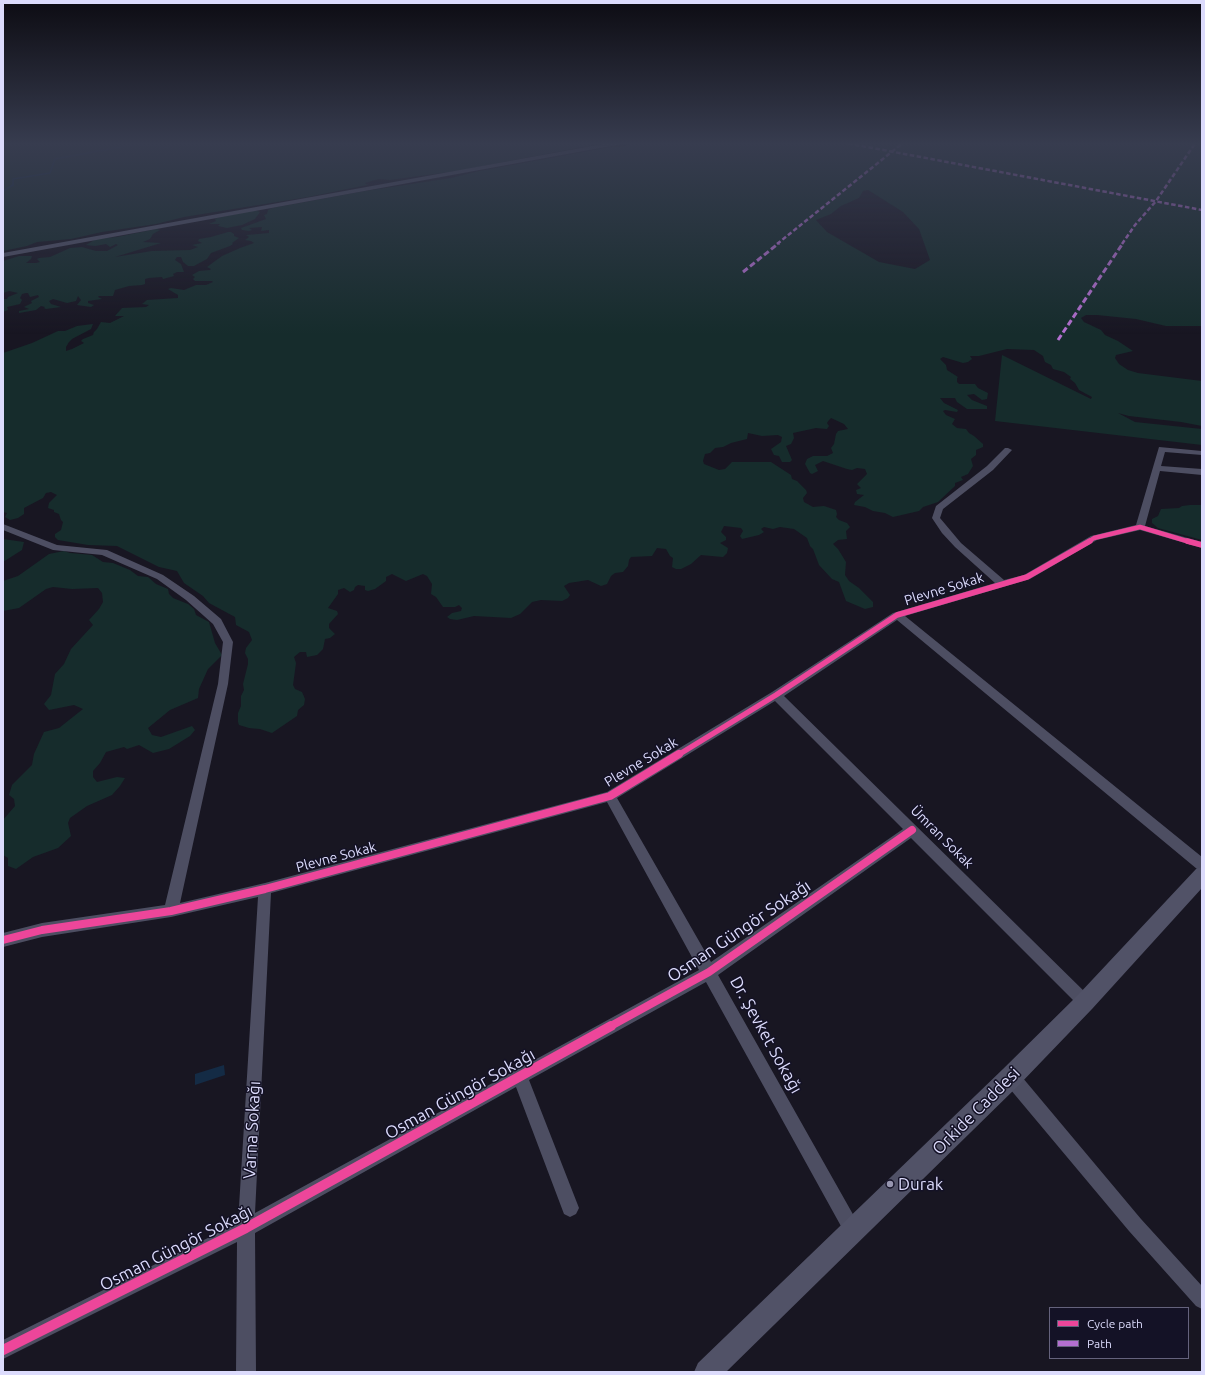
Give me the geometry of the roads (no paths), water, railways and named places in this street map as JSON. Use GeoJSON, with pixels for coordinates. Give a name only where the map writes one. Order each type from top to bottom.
{"type":"FeatureCollection","features":[{"type":"Feature","properties":{"kind":"main road"},"geometry":{"type":"LineString","coordinates":[[3,255],[271,206]]}},
{"type":"Feature","properties":{"kind":"main road","name":"Orkide Caddesi"},"geometry":{"type":"LineString","coordinates":[[707,1372],[1011,1077],[1084,1002],[1202,875]]}},
{"type":"Feature","properties":{"kind":"street"},"geometry":{"type":"LineString","coordinates":[[1140,527],[1162,449],[1202,453]]}},
{"type":"Feature","properties":{"kind":"street"},"geometry":{"type":"LineString","coordinates":[[1002,584],[958,545],[945,532],[936,518],[939,508],[990,468],[1008,450]]}},
{"type":"Feature","properties":{"kind":"street"},"geometry":{"type":"LineString","coordinates":[[1157,468],[1202,472]]}},
{"type":"Feature","properties":{"kind":"street"},"geometry":{"type":"LineString","coordinates":[[3,527],[56,548],[104,552],[160,576],[190,598],[218,622],[228,642],[222,684],[171,911]]}},
{"type":"Feature","properties":{"kind":"street","name":"Plevne Sokak"},"geometry":{"type":"LineString","coordinates":[[3,940],[42,930],[171,911],[265,889],[610,796],[776,695],[897,615],[1027,576],[1094,538],[1140,527],[1202,545]]}},
{"type":"Feature","properties":{"kind":"street"},"geometry":{"type":"LineString","coordinates":[[897,615],[1202,865]]}},
{"type":"Feature","properties":{"kind":"street","name":"Ümran Sokak"},"geometry":{"type":"LineString","coordinates":[[776,695],[1084,1002]]}},
{"type":"Feature","properties":{"kind":"street","name":"Dr. Şevket Sokağı"},"geometry":{"type":"LineString","coordinates":[[610,796],[853,1231]]}},
{"type":"Feature","properties":{"kind":"street","name":"Osman Güngör Sokağı"},"geometry":{"type":"LineString","coordinates":[[3,1350],[246,1228],[709,972],[912,830]]}},
{"type":"Feature","properties":{"kind":"street","name":"Varna Sokağı"},"geometry":{"type":"LineString","coordinates":[[246,1372],[246,1228],[265,889]]}},
{"type":"Feature","properties":{"kind":"street"},"geometry":{"type":"LineString","coordinates":[[520,1077],[570,1208]]}},
{"type":"Feature","properties":{"kind":"street"},"geometry":{"type":"LineString","coordinates":[[1011,1077],[1135,1225],[1202,1300]]}},
{"type":"Feature","properties":{"kind":"water"},"geometry":{"type":"Polygon","coordinates":[[[224,1065],[225,1075],[195,1085],[195,1074],[224,1065]]]}},
{"type":"Feature","properties":{"kind":"place","name":"Durak"},"geometry":{"type":"Point","coordinates":[890,1184]}}]}
